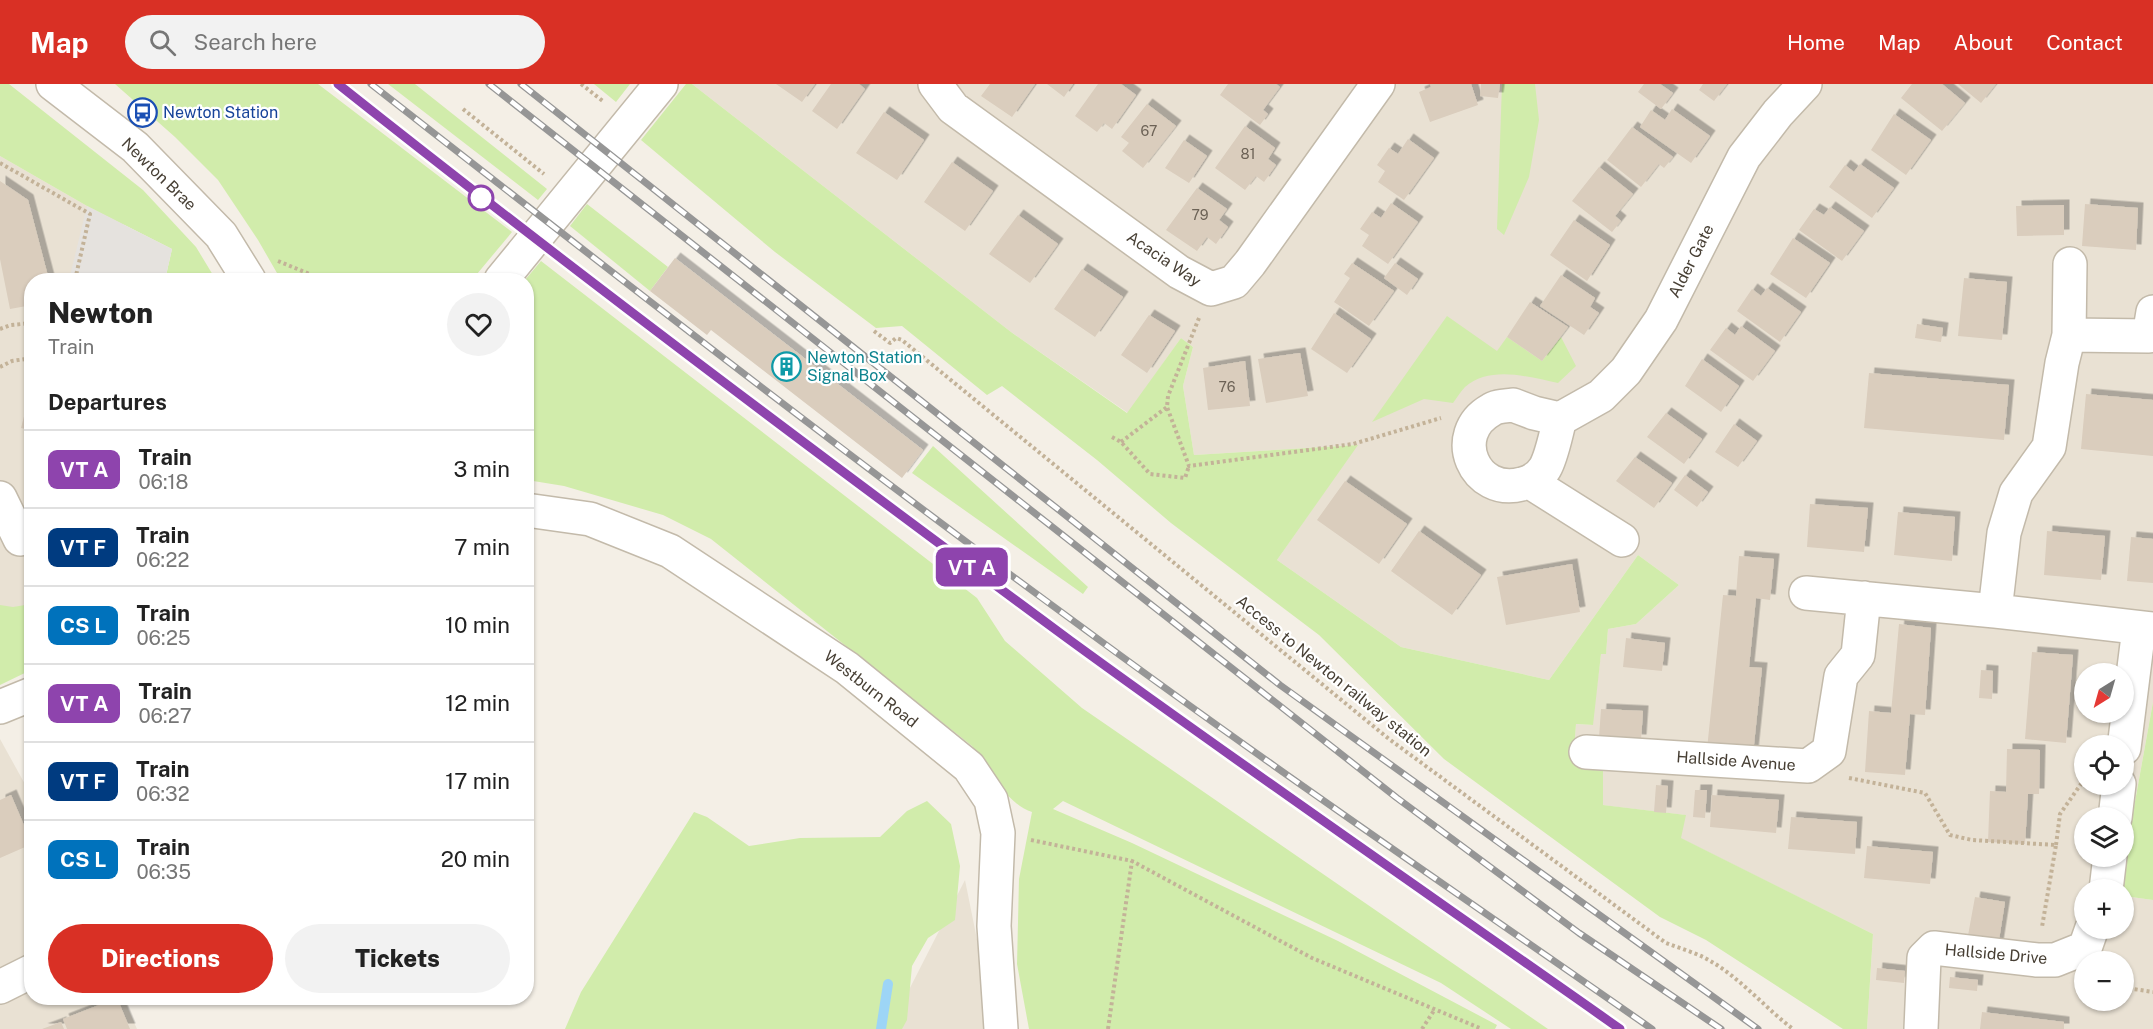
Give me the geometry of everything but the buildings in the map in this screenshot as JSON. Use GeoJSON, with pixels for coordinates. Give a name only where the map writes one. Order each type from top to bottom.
{"type":"FeatureCollection","features":[{"type":"Feature","properties":{"kind":"street","name":"Newton Brae"},"geometry":{"type":"LineString","coordinates":[[53,84],[142,155],[221,235],[245,273]]}},
{"type":"Feature","properties":{"kind":"street"},"geometry":{"type":"LineString","coordinates":[[507,273],[661,84]]}},
{"type":"Feature","properties":{"kind":"street","name":"Acacia Way"},"geometry":{"type":"LineString","coordinates":[[935,84],[953,108],[1179,272],[1211,289],[1234,282],[1250,263],[1378,84]]}},
{"type":"Feature","properties":{"kind":"street","name":"Alder Gate"},"geometry":{"type":"LineString","coordinates":[[1560,419],[1601,396],[1626,371],[1661,320],[1744,157],[1778,113],[1805,84]]}},
{"type":"Feature","properties":{"kind":"street"},"geometry":{"type":"LineString","coordinates":[[1995,611],[2004,533],[2016,493],[2049,447],[2062,363],[2069,335],[2070,264]]}},
{"type":"Feature","properties":{"kind":"street"},"geometry":{"type":"LineString","coordinates":[[2069,335],[2149,336],[2153,312]]}},
{"type":"Feature","properties":{"kind":"street"},"geometry":{"type":"LineString","coordinates":[[1513,405],[1560,419],[1545,468],[1530,482],[1510,487],[1488,481],[1473,465],[1468,443],[1475,423],[1492,409],[1513,405]]}},
{"type":"Feature","properties":{"kind":"street"},"geometry":{"type":"LineString","coordinates":[[1530,482],[1622,540]]}},
{"type":"Feature","properties":{"kind":"street"},"geometry":{"type":"LineString","coordinates":[[0,498],[20,539]]}},
{"type":"Feature","properties":{"kind":"street","name":"Westburn Road"},"geometry":{"type":"LineString","coordinates":[[534,511],[590,519],[670,551],[837,661],[969,767],[991,800],[998,833],[994,926],[1001,1029]]}},
{"type":"Feature","properties":{"kind":"street"},"geometry":{"type":"LineString","coordinates":[[1806,593],[2146,628],[2126,735]]}},
{"type":"Feature","properties":{"kind":"street","name":"Hallside Avenue"},"geometry":{"type":"LineString","coordinates":[[1586,752],[1808,766],[1829,751],[1841,676],[1858,656],[1864,598]]}},
{"type":"Feature","properties":{"kind":"street"},"geometry":{"type":"LineString","coordinates":[[0,707],[24,697]]}},
{"type":"Feature","properties":{"kind":"street","name":"Hallside Drive"},"geometry":{"type":"LineString","coordinates":[[1921,1029],[1924,958],[1934,948],[2055,960],[2085,948],[2088,939]]}},
{"type":"Feature","properties":{"kind":"street"},"geometry":{"type":"LineString","coordinates":[[0,987],[24,975]]}},
{"type":"Feature","properties":{"kind":"path"},"geometry":{"type":"LineString","coordinates":[[581,84],[609,106]]}},
{"type":"Feature","properties":{"kind":"path"},"geometry":{"type":"LineString","coordinates":[[464,110],[551,180]]}},
{"type":"Feature","properties":{"kind":"path"},"geometry":{"type":"LineString","coordinates":[[0,163],[90,214],[77,273]]}},
{"type":"Feature","properties":{"kind":"path"},"geometry":{"type":"LineString","coordinates":[[274,260],[306,273]]}},
{"type":"Feature","properties":{"kind":"path"},"geometry":{"type":"LineString","coordinates":[[1112,437],[1121,442],[1150,474],[1185,478],[1189,466],[1167,407],[1168,396],[1211,289]]}},
{"type":"Feature","properties":{"kind":"path"},"geometry":{"type":"LineString","coordinates":[[0,329],[24,324]]}},
{"type":"Feature","properties":{"kind":"path","name":"Access to Newton railway station"},"geometry":{"type":"LineString","coordinates":[[874,331],[890,343],[896,338],[902,340],[1389,739],[1666,943],[1706,958],[1740,983],[1793,1029]]}},
{"type":"Feature","properties":{"kind":"path"},"geometry":{"type":"LineString","coordinates":[[0,367],[12,361],[24,359]]}},
{"type":"Feature","properties":{"kind":"path"},"geometry":{"type":"LineString","coordinates":[[1121,442],[1167,407]]}},
{"type":"Feature","properties":{"kind":"path"},"geometry":{"type":"LineString","coordinates":[[1189,466],[1353,444],[1442,417],[1475,423]]}},
{"type":"Feature","properties":{"kind":"path"},"geometry":{"type":"LineString","coordinates":[[1816,761],[1841,776],[1925,793],[1950,835],[1972,840],[2056,845]]}},
{"type":"Feature","properties":{"kind":"path"},"geometry":{"type":"LineString","coordinates":[[2037,960],[2060,814],[2074,794]]}},
{"type":"Feature","properties":{"kind":"path"},"geometry":{"type":"LineString","coordinates":[[998,833],[1132,861],[1312,958],[1482,1029]]}},
{"type":"Feature","properties":{"kind":"path"},"geometry":{"type":"LineString","coordinates":[[1108,1029],[1132,861]]}},
{"type":"Feature","properties":{"kind":"path"},"geometry":{"type":"LineString","coordinates":[[2134,989],[2153,992]]}},
{"type":"Feature","properties":{"kind":"path"},"geometry":{"type":"LineString","coordinates":[[1422,1029],[1435,1009]]}},
{"type":"Feature","properties":{"kind":"shaded area"},"geometry":{"type":"Polygon","coordinates":[[[692,84],[2153,84],[2153,702],[2134,807],[2074,807],[2074,867],[2123,867],[2121,879],[2074,879],[2074,939],[2134,939],[2134,897],[2153,900],[2153,1029],[1867,1029],[1873,934],[1680,838],[1685,815],[1602,805],[1573,764],[1576,724],[1592,725],[1601,654],[1606,653],[1608,629],[1636,624],[1679,585],[1638,555],[1549,680],[1401,647],[1277,560],[1357,445],[1194,455],[1183,386],[1193,347],[1181,338],[1128,413],[1011,332],[692,84]]]}},
{"type":"Feature","properties":{"kind":"shaded area"},"geometry":{"type":"Polygon","coordinates":[[[0,156],[123,224],[160,273],[24,273],[24,641],[0,655],[0,156]]]}},
{"type":"Feature","properties":{"kind":"shaded area"},"geometry":{"type":"Polygon","coordinates":[[[87,206],[172,249],[167,273],[71,273],[87,206]]]}},
{"type":"Feature","properties":{"kind":"shaded area"},"geometry":{"type":"Polygon","coordinates":[[[0,739],[24,782],[24,1005],[126,1005],[137,1029],[0,1029],[0,739]]]}},
{"type":"Feature","properties":{"kind":"shaded area"},"geometry":{"type":"Polygon","coordinates":[[[965,880],[995,1029],[889,1029],[965,880]]]}},
{"type":"Feature","properties":{"kind":"green space"},"geometry":{"type":"Polygon","coordinates":[[[0,84],[9,84],[143,190],[196,247],[212,273],[167,273],[172,249],[87,206],[0,156],[0,84]]]}},
{"type":"Feature","properties":{"kind":"green space"},"geometry":{"type":"Polygon","coordinates":[[[115,84],[318,84],[512,232],[478,273],[277,273],[218,180],[175,137],[115,84]]]}},
{"type":"Feature","properties":{"kind":"green space"},"geometry":{"type":"Polygon","coordinates":[[[388,84],[415,84],[547,189],[538,200],[388,84]]]}},
{"type":"Feature","properties":{"kind":"green space"},"geometry":{"type":"Polygon","coordinates":[[[594,84],[630,84],[616,102],[594,84]]]}},
{"type":"Feature","properties":{"kind":"green space"},"geometry":{"type":"Polygon","coordinates":[[[686,84],[692,84],[1011,332],[1127,413],[1181,338],[1193,347],[1183,386],[1194,455],[1358,445],[1277,560],[1401,647],[1549,680],[1638,555],[1679,585],[1636,624],[1608,629],[1606,654],[1601,654],[1593,725],[1576,724],[1573,764],[1603,768],[1603,805],[1686,815],[1681,838],[1873,934],[1867,1029],[1843,1029],[1706,940],[1660,917],[1444,759],[1319,635],[1171,523],[1097,460],[1002,386],[987,395],[902,326],[876,328],[775,252],[641,140],[686,84]]]}},
{"type":"Feature","properties":{"kind":"green space"},"geometry":{"type":"Polygon","coordinates":[[[1502,84],[1535,84],[1539,120],[1529,177],[1504,235],[1497,229],[1502,84]]]}},
{"type":"Feature","properties":{"kind":"green space"},"geometry":{"type":"Polygon","coordinates":[[[587,204],[668,267],[650,291],[570,226],[587,204]]]}},
{"type":"Feature","properties":{"kind":"green space"},"geometry":{"type":"Polygon","coordinates":[[[541,261],[977,598],[1005,641],[1082,708],[1548,1029],[1511,1029],[1441,983],[1063,801],[1053,809],[1132,843],[1338,941],[1497,1025],[1495,1029],[1029,1029],[1017,964],[1019,879],[1032,812],[1023,808],[1007,794],[972,746],[711,539],[663,515],[564,486],[534,481],[534,273],[531,273],[541,261]]]}},
{"type":"Feature","properties":{"kind":"green space"},"geometry":{"type":"Polygon","coordinates":[[[1447,316],[1497,351],[1507,337],[1542,361],[1561,337],[1576,366],[1558,383],[1510,374],[1486,376],[1465,387],[1453,403],[1424,399],[1372,422],[1447,316]]]}},
{"type":"Feature","properties":{"kind":"green space"},"geometry":{"type":"Polygon","coordinates":[[[933,446],[1088,587],[1083,594],[912,473],[933,446]]]}},
{"type":"Feature","properties":{"kind":"green space"},"geometry":{"type":"Polygon","coordinates":[[[0,605],[13,607],[24,605],[24,673],[0,685],[0,605]]]}},
{"type":"Feature","properties":{"kind":"green space"},"geometry":{"type":"Polygon","coordinates":[[[2153,702],[2153,900],[2134,897],[2134,879],[2121,879],[2123,867],[2134,867],[2134,807],[2153,702]]]}},
{"type":"Feature","properties":{"kind":"green space"},"geometry":{"type":"Polygon","coordinates":[[[927,801],[951,824],[960,866],[955,920],[928,938],[912,966],[907,1020],[902,1029],[565,1029],[581,992],[694,812],[707,817],[749,846],[800,838],[880,837],[907,811],[927,801]]]}},
{"type":"Feature","properties":{"kind":"waterway"},"geometry":{"type":"LineString","coordinates":[[881,1029],[888,984]]}},
{"type":"Feature","properties":{"kind":"railway"},"geometry":{"type":"LineString","coordinates":[[338,84],[702,366],[1071,641],[1276,788],[1621,1029]]}},
{"type":"Feature","properties":{"kind":"railway"},"geometry":{"type":"LineString","coordinates":[[371,84],[725,359],[993,562],[1295,780],[1652,1029]]}},
{"type":"Feature","properties":{"kind":"railway"},"geometry":{"type":"LineString","coordinates":[[489,84],[1397,798],[1579,933],[1721,1029]]}},
{"type":"Feature","properties":{"kind":"railway"},"geometry":{"type":"LineString","coordinates":[[521,84],[1280,685],[1758,1029]]}},
{"type":"Feature","properties":{"kind":"train"},"geometry":{"type":"LineString","coordinates":[[338,84],[549,251],[1072,641],[1620,1029]]}},
{"type":"Feature","properties":{"kind":"place","name":"Newton Station"},"geometry":{"type":"Point","coordinates":[142,112]}},
{"type":"Feature","properties":{"kind":"place","name":"Newton Station Signal Box"},"geometry":{"type":"Point","coordinates":[786,366]}}]}
